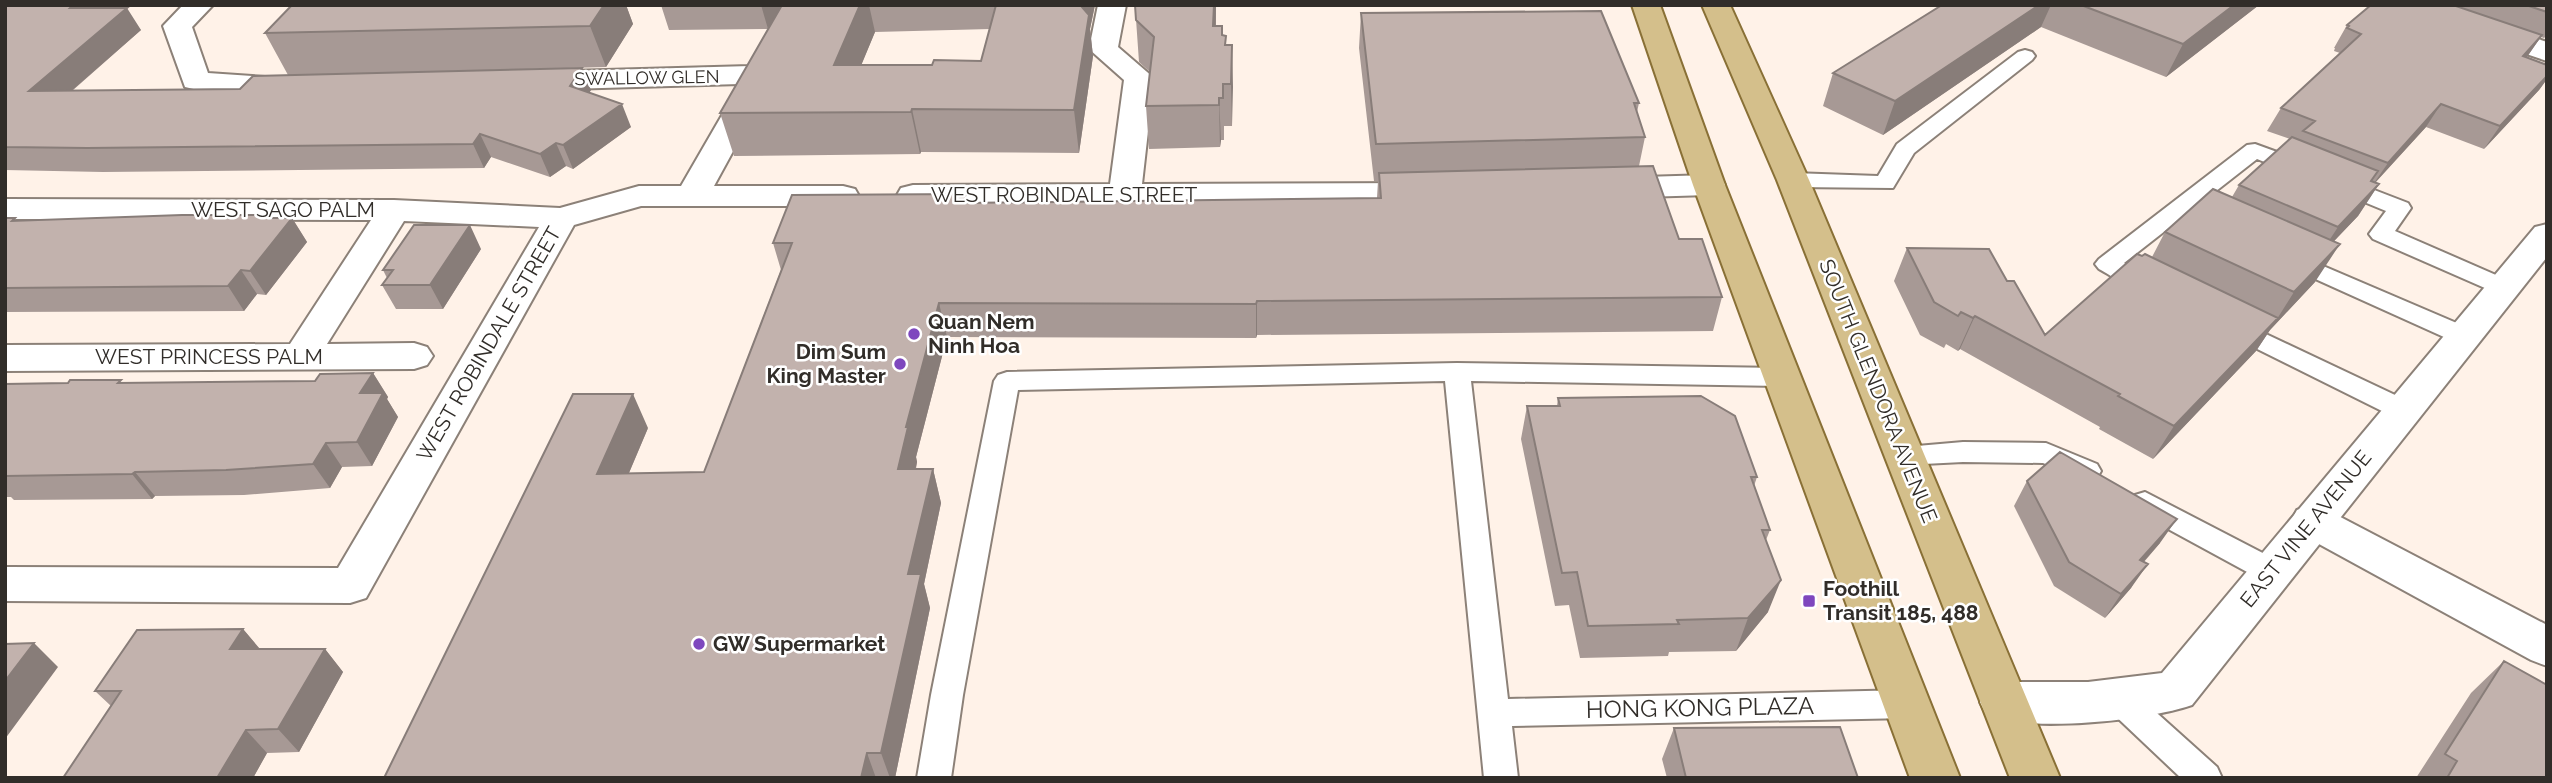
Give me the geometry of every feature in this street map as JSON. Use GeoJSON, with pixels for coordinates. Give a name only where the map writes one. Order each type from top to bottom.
{"type":"FeatureCollection","features":[{"type":"Feature","properties":{"kind":"main road"},"geometry":{"type":"LineString","coordinates":[[1646,5],[1709,185],[1936,778]]}},
{"type":"Feature","properties":{"kind":"main road","name":"SOUTH GLENDORA AVENUE"},"geometry":{"type":"LineString","coordinates":[[1716,5],[1793,180],[2035,778]]}},
{"type":"Feature","properties":{"kind":"street"},"geometry":{"type":"LineString","coordinates":[[199,5],[177,26],[196,81],[262,87],[332,85]]}},
{"type":"Feature","properties":{"kind":"street"},"geometry":{"type":"LineString","coordinates":[[692,196],[799,5]]}},
{"type":"Feature","properties":{"kind":"street"},"geometry":{"type":"LineString","coordinates":[[1112,5],[1103,49],[1139,78],[1125,194]]}},
{"type":"Feature","properties":{"kind":"street"},"geometry":{"type":"LineString","coordinates":[[2408,5],[2547,52]]}},
{"type":"Feature","properties":{"kind":"street","name":"SWALLOW GLEN"},"geometry":{"type":"LineString","coordinates":[[512,81],[762,75]]}},
{"type":"Feature","properties":{"kind":"street"},"geometry":{"type":"LineString","coordinates":[[1574,189],[1709,185]]}},
{"type":"Feature","properties":{"kind":"street","name":"WEST ROBINDALE STREET"},"geometry":{"type":"LineString","coordinates":[[5,584],[350,586],[561,218],[639,197],[1464,192]]}},
{"type":"Feature","properties":{"kind":"street","name":"WEST SAGO PALM"},"geometry":{"type":"LineString","coordinates":[[5,209],[394,211],[561,218]]}},
{"type":"Feature","properties":{"kind":"street"},"geometry":{"type":"LineString","coordinates":[[301,356],[394,211]]}},
{"type":"Feature","properties":{"kind":"street","name":"EAST VINE AVENUE"},"geometry":{"type":"LineString","coordinates":[[2004,702],[2088,702],[2175,691],[2547,234]]}},
{"type":"Feature","properties":{"kind":"street","name":"WEST PRINCESS PALM"},"geometry":{"type":"LineString","coordinates":[[5,358],[414,356]]}},
{"type":"Feature","properties":{"kind":"street"},"geometry":{"type":"LineString","coordinates":[[2312,521],[2547,648]]}},
{"type":"Feature","properties":{"kind":"lane"},"geometry":{"type":"LineString","coordinates":[[1793,180],[1885,183],[1905,149],[2025,56]]}},
{"type":"Feature","properties":{"kind":"lane"},"geometry":{"type":"LineString","coordinates":[[2168,295],[2107,264],[2255,150],[2400,208],[2381,234],[2503,287]]}},
{"type":"Feature","properties":{"kind":"lane"},"geometry":{"type":"LineString","coordinates":[[2178,209],[2203,220]]}},
{"type":"Feature","properties":{"kind":"lane"},"geometry":{"type":"LineString","coordinates":[[2265,248],[2464,336]]}},
{"type":"Feature","properties":{"kind":"lane"},"geometry":{"type":"LineString","coordinates":[[2206,313],[2403,410]]}},
{"type":"Feature","properties":{"kind":"lane"},"geometry":{"type":"LineString","coordinates":[[1457,372],[1501,778]]}},
{"type":"Feature","properties":{"kind":"lane"},"geometry":{"type":"LineString","coordinates":[[934,778],[947,695],[1007,381],[1457,372],[1783,377]]}},
{"type":"Feature","properties":{"kind":"lane"},"geometry":{"type":"LineString","coordinates":[[1904,455],[2046,453],[2112,484],[2271,571]]}},
{"type":"Feature","properties":{"kind":"lane"},"geometry":{"type":"LineString","coordinates":[[2118,698],[2205,778]]}},
{"type":"Feature","properties":{"kind":"lane","name":"HONG KONG PLAZA"},"geometry":{"type":"LineString","coordinates":[[1492,713],[1909,704]]}},
{"type":"Feature","properties":{"kind":"building"},"geometry":{"type":"Polygon","coordinates":[[[5,5],[127,8],[29,91],[240,89],[253,76],[582,68],[570,86],[622,104],[563,145],[556,143],[540,154],[480,134],[473,144],[5,147],[5,5]]]}},
{"type":"Feature","properties":{"kind":"building"},"geometry":{"type":"Polygon","coordinates":[[[292,5],[604,5],[590,26],[265,33],[292,5]]]}},
{"type":"Feature","properties":{"kind":"building"},"geometry":{"type":"Polygon","coordinates":[[[782,5],[860,5],[834,65],[932,65],[934,60],[981,61],[996,5],[1083,5],[1089,15],[1074,110],[912,109],[911,112],[720,113],[782,5]]]}},
{"type":"Feature","properties":{"kind":"building"},"geometry":{"type":"Polygon","coordinates":[[[1135,5],[1214,5],[1213,26],[1222,26],[1222,35],[1226,36],[1225,45],[1232,45],[1231,84],[1223,84],[1223,98],[1219,98],[1219,105],[1146,106],[1154,37],[1136,20],[1135,5]]]}},
{"type":"Feature","properties":{"kind":"building"},"geometry":{"type":"Polygon","coordinates":[[[1942,5],[2039,5],[1895,101],[1833,73],[1942,5]]]}},
{"type":"Feature","properties":{"kind":"building"},"geometry":{"type":"Polygon","coordinates":[[[2081,5],[2234,5],[2183,44],[2081,5]]]}},
{"type":"Feature","properties":{"kind":"building"},"geometry":{"type":"Polygon","coordinates":[[[2371,5],[2453,5],[2542,35],[2523,56],[2547,65],[2547,76],[2500,126],[2441,104],[2388,163],[2303,131],[2315,121],[2281,108],[2361,34],[2347,28],[2347,25],[2371,5]]]}},
{"type":"Feature","properties":{"kind":"building"},"geometry":{"type":"Polygon","coordinates":[[[2526,5],[2547,5],[2547,12],[2526,5]]]}},
{"type":"Feature","properties":{"kind":"building"},"geometry":{"type":"Polygon","coordinates":[[[1601,11],[1639,103],[1634,103],[1645,137],[1376,144],[1361,13],[1601,11]]]}},
{"type":"Feature","properties":{"kind":"building"},"geometry":{"type":"Polygon","coordinates":[[[2292,137],[2378,171],[2371,181],[2379,184],[2338,227],[2239,185],[2292,137]]]}},
{"type":"Feature","properties":{"kind":"building"},"geometry":{"type":"Polygon","coordinates":[[[1653,166],[1679,239],[1702,239],[1722,297],[1257,301],[1256,304],[939,303],[906,427],[898,469],[933,469],[908,574],[921,574],[881,753],[867,753],[861,778],[384,778],[573,394],[633,394],[597,474],[704,472],[792,243],[773,243],[792,195],[967,194],[964,203],[1381,198],[1379,173],[1653,166]]]}},
{"type":"Feature","properties":{"kind":"building"},"geometry":{"type":"Polygon","coordinates":[[[2213,189],[2340,244],[2294,292],[2165,232],[2213,189]]]}},
{"type":"Feature","properties":{"kind":"building"},"geometry":{"type":"Polygon","coordinates":[[[270,215],[267,218],[292,218],[250,271],[241,270],[228,286],[5,288],[5,218],[15,218],[12,221],[270,215]]]}},
{"type":"Feature","properties":{"kind":"building"},"geometry":{"type":"Polygon","coordinates":[[[414,225],[470,225],[430,285],[382,285],[393,270],[383,270],[414,225]]]}},
{"type":"Feature","properties":{"kind":"building"},"geometry":{"type":"Polygon","coordinates":[[[1907,248],[1989,249],[2007,281],[2014,281],[2045,335],[2137,254],[2145,254],[2278,318],[2174,426],[1975,316],[1973,318],[1961,312],[1958,316],[1934,302],[1907,248]]]}},
{"type":"Feature","properties":{"kind":"building"},"geometry":{"type":"Polygon","coordinates":[[[373,373],[360,393],[383,393],[357,442],[326,443],[313,464],[132,474],[5,476],[5,384],[68,383],[70,380],[121,380],[118,383],[315,381],[320,374],[373,373]]]}},
{"type":"Feature","properties":{"kind":"building"},"geometry":{"type":"Polygon","coordinates":[[[1701,396],[1735,416],[1757,477],[1751,477],[1770,530],[1762,530],[1781,580],[1748,618],[1677,620],[1679,624],[1588,626],[1577,572],[1562,573],[1527,406],[1560,406],[1558,398],[1701,396]]]}},
{"type":"Feature","properties":{"kind":"building"},"geometry":{"type":"Polygon","coordinates":[[[2060,452],[2177,519],[2140,560],[2148,564],[2121,594],[2069,562],[2027,481],[2060,452]]]}},
{"type":"Feature","properties":{"kind":"building"},"geometry":{"type":"Polygon","coordinates":[[[243,629],[230,649],[325,649],[278,729],[246,730],[217,778],[63,778],[121,691],[95,691],[137,630],[243,629]]]}},
{"type":"Feature","properties":{"kind":"building"},"geometry":{"type":"Polygon","coordinates":[[[34,643],[5,681],[5,644],[34,643]]]}},
{"type":"Feature","properties":{"kind":"building"},"geometry":{"type":"Polygon","coordinates":[[[2504,661],[2547,685],[2547,778],[2447,778],[2457,761],[2445,754],[2504,661]]]}},
{"type":"Feature","properties":{"kind":"building"},"geometry":{"type":"Polygon","coordinates":[[[1840,727],[1858,778],[1686,778],[1674,728],[1840,727]]]}},
{"type":"Feature","properties":{"kind":"place","name":"Quan Nem Ninh Hoa"},"geometry":{"type":"Point","coordinates":[914,334]}},
{"type":"Feature","properties":{"kind":"place","name":"Dim Sum King Master"},"geometry":{"type":"Point","coordinates":[900,364]}},
{"type":"Feature","properties":{"kind":"place","name":"Foothill Transit 185, 488"},"geometry":{"type":"Point","coordinates":[1809,601]}},
{"type":"Feature","properties":{"kind":"place","name":"GW Supermarket"},"geometry":{"type":"Point","coordinates":[699,644]}}]}
